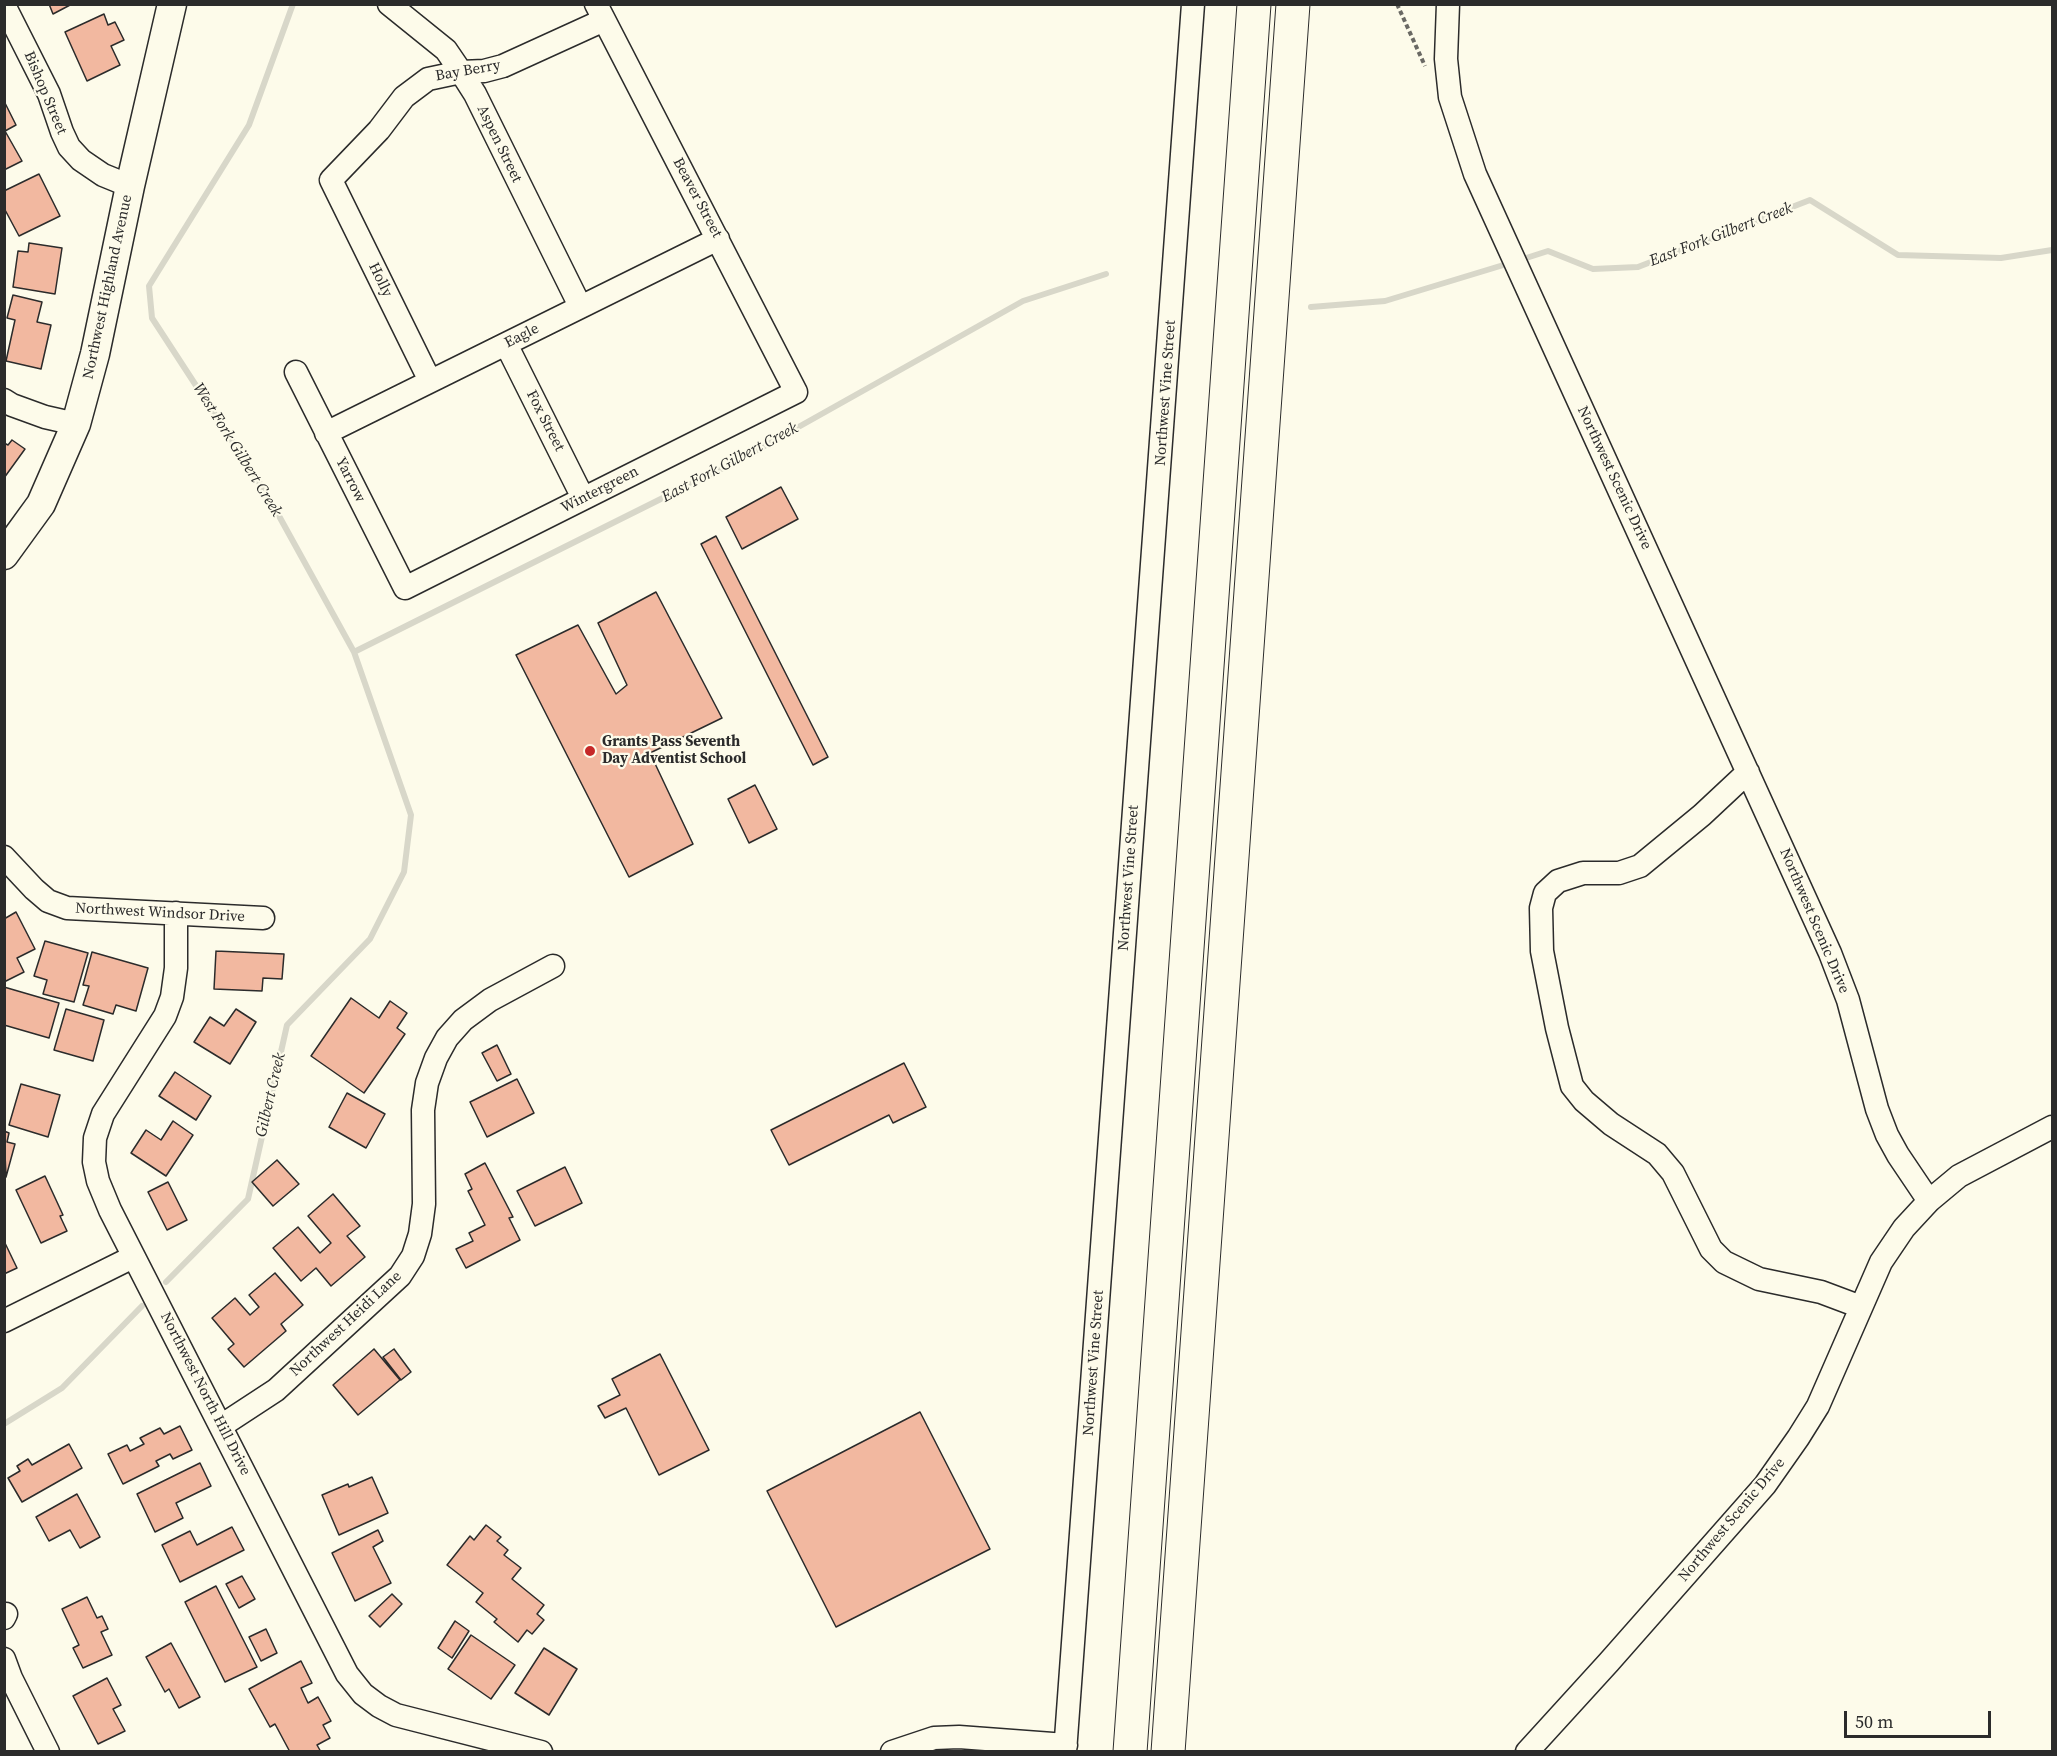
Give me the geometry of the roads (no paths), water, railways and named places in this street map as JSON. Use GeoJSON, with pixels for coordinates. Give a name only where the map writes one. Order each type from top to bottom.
{"type":"FeatureCollection","features":[{"type":"Feature","properties":{"kind":"highway"},"geometry":{"type":"LineString","coordinates":[[1130,1752],[1254,4]]}},
{"type":"Feature","properties":{"kind":"highway"},"geometry":{"type":"LineString","coordinates":[[1168,1752],[1293,4]]}},
{"type":"Feature","properties":{"kind":"main road","name":"Northwest Highland Avenue"},"geometry":{"type":"LineString","coordinates":[[4,555],[41,504],[76,424],[95,354],[130,186],[172,4]]}},
{"type":"Feature","properties":{"kind":"street","name":"Aspen Street"},"geometry":{"type":"LineString","coordinates":[[389,4],[446,50],[475,94],[580,306]]}},
{"type":"Feature","properties":{"kind":"street","name":"Northwest Vine Street"},"geometry":{"type":"LineString","coordinates":[[1065,1748],[1193,4]]}},
{"type":"Feature","properties":{"kind":"street","name":"Northwest Scenic Drive"},"geometry":{"type":"LineString","coordinates":[[1448,4],[1446,59],[1450,97],[1475,174],[1830,953],[1848,1000],[1877,1109],[1887,1135],[1929,1201],[1890,1246],[1818,1406],[1765,1485],[1527,1752]]}},
{"type":"Feature","properties":{"kind":"street","name":"Bishop Street"},"geometry":{"type":"LineString","coordinates":[[4,5],[49,94],[69,147],[81,160],[103,175],[130,186]]}},
{"type":"Feature","properties":{"kind":"street","name":"Bay Berry"},"geometry":{"type":"LineString","coordinates":[[331,180],[379,130],[404,97],[418,85],[428,79],[503,66],[600,12]]}},
{"type":"Feature","properties":{"kind":"street","name":"Beaver Street"},"geometry":{"type":"LineString","coordinates":[[600,12],[796,392]]}},
{"type":"Feature","properties":{"kind":"street","name":"Holly"},"geometry":{"type":"LineString","coordinates":[[331,180],[430,381]]}},
{"type":"Feature","properties":{"kind":"street","name":"Eagle"},"geometry":{"type":"LineString","coordinates":[[326,432],[718,239]]}},
{"type":"Feature","properties":{"kind":"street","name":"Fox Street"},"geometry":{"type":"LineString","coordinates":[[506,344],[583,498]]}},
{"type":"Feature","properties":{"kind":"street","name":"Yarrow"},"geometry":{"type":"LineString","coordinates":[[296,372],[405,588]]}},
{"type":"Feature","properties":{"kind":"street","name":"Wintergreen"},"geometry":{"type":"LineString","coordinates":[[405,588],[796,392]]}},
{"type":"Feature","properties":{"kind":"street"},"geometry":{"type":"LineString","coordinates":[[4,400],[45,417],[76,424]]}},
{"type":"Feature","properties":{"kind":"street"},"geometry":{"type":"LineString","coordinates":[[1748,772],[1640,866],[1619,873],[1583,873],[1558,881],[1545,893],[1541,908],[1542,951],[1557,1028],[1572,1086],[1584,1101],[1611,1124],[1657,1154],[1673,1173],[1711,1249],[1724,1262],[1759,1279],[1821,1292],[1861,1307]]}},
{"type":"Feature","properties":{"kind":"street","name":"Northwest Windsor Drive"},"geometry":{"type":"LineString","coordinates":[[4,857],[48,901],[67,908],[263,918]]}},
{"type":"Feature","properties":{"kind":"street","name":"Northwest North Hill Drive"},"geometry":{"type":"LineString","coordinates":[[176,913],[176,968],[172,997],[165,1016],[103,1114],[95,1138],[94,1161],[98,1181],[133,1257],[347,1674],[363,1694],[396,1715],[540,1752]]}},
{"type":"Feature","properties":{"kind":"street","name":"Northwest Heidi Lane"},"geometry":{"type":"LineString","coordinates":[[221,1426],[276,1390],[400,1276],[413,1256],[420,1234],[424,1204],[423,1110],[427,1083],[436,1058],[447,1038],[463,1020],[489,1000],[553,966]]}},
{"type":"Feature","properties":{"kind":"street"},"geometry":{"type":"LineString","coordinates":[[1929,1201],[1959,1176],[2052,1127]]}},
{"type":"Feature","properties":{"kind":"street"},"geometry":{"type":"LineString","coordinates":[[4,1321],[133,1257]]}},
{"type":"Feature","properties":{"kind":"street"},"geometry":{"type":"LineString","coordinates":[[4,1659],[48,1752]]}},
{"type":"Feature","properties":{"kind":"street"},"geometry":{"type":"LineString","coordinates":[[892,1752],[934,1738],[959,1737],[1065,1748]]}},
{"type":"Feature","properties":{"kind":"waterway","name":"West Fork Gilbert Creek"},"geometry":{"type":"LineString","coordinates":[[166,1282],[248,1199],[287,1025],[370,939],[404,872],[411,815],[354,652],[268,496],[152,318],[149,286],[249,125],[293,4]]}},
{"type":"Feature","properties":{"kind":"waterway","name":"East Fork Gilbert Creek"},"geometry":{"type":"LineString","coordinates":[[1520,260],[1548,251],[1593,269],[1638,267],[1810,200],[1898,255],[2001,258],[2052,250]]}},
{"type":"Feature","properties":{"kind":"waterway","name":"East Fork Gilbert Creek"},"geometry":{"type":"LineString","coordinates":[[1311,307],[1385,301],[1510,263]]}},
{"type":"Feature","properties":{"kind":"waterway","name":"East Fork Gilbert Creek"},"geometry":{"type":"LineString","coordinates":[[354,652],[745,457],[1023,301],[1106,274]]}},
{"type":"Feature","properties":{"kind":"waterway","name":"Gilbert Creek"},"geometry":{"type":"LineString","coordinates":[[4,1424],[62,1388],[142,1306]]}},
{"type":"Feature","properties":{"kind":"place","name":"Grants Pass Seventh Day Adventist School"},"geometry":{"type":"Point","coordinates":[590,751]}}]}
